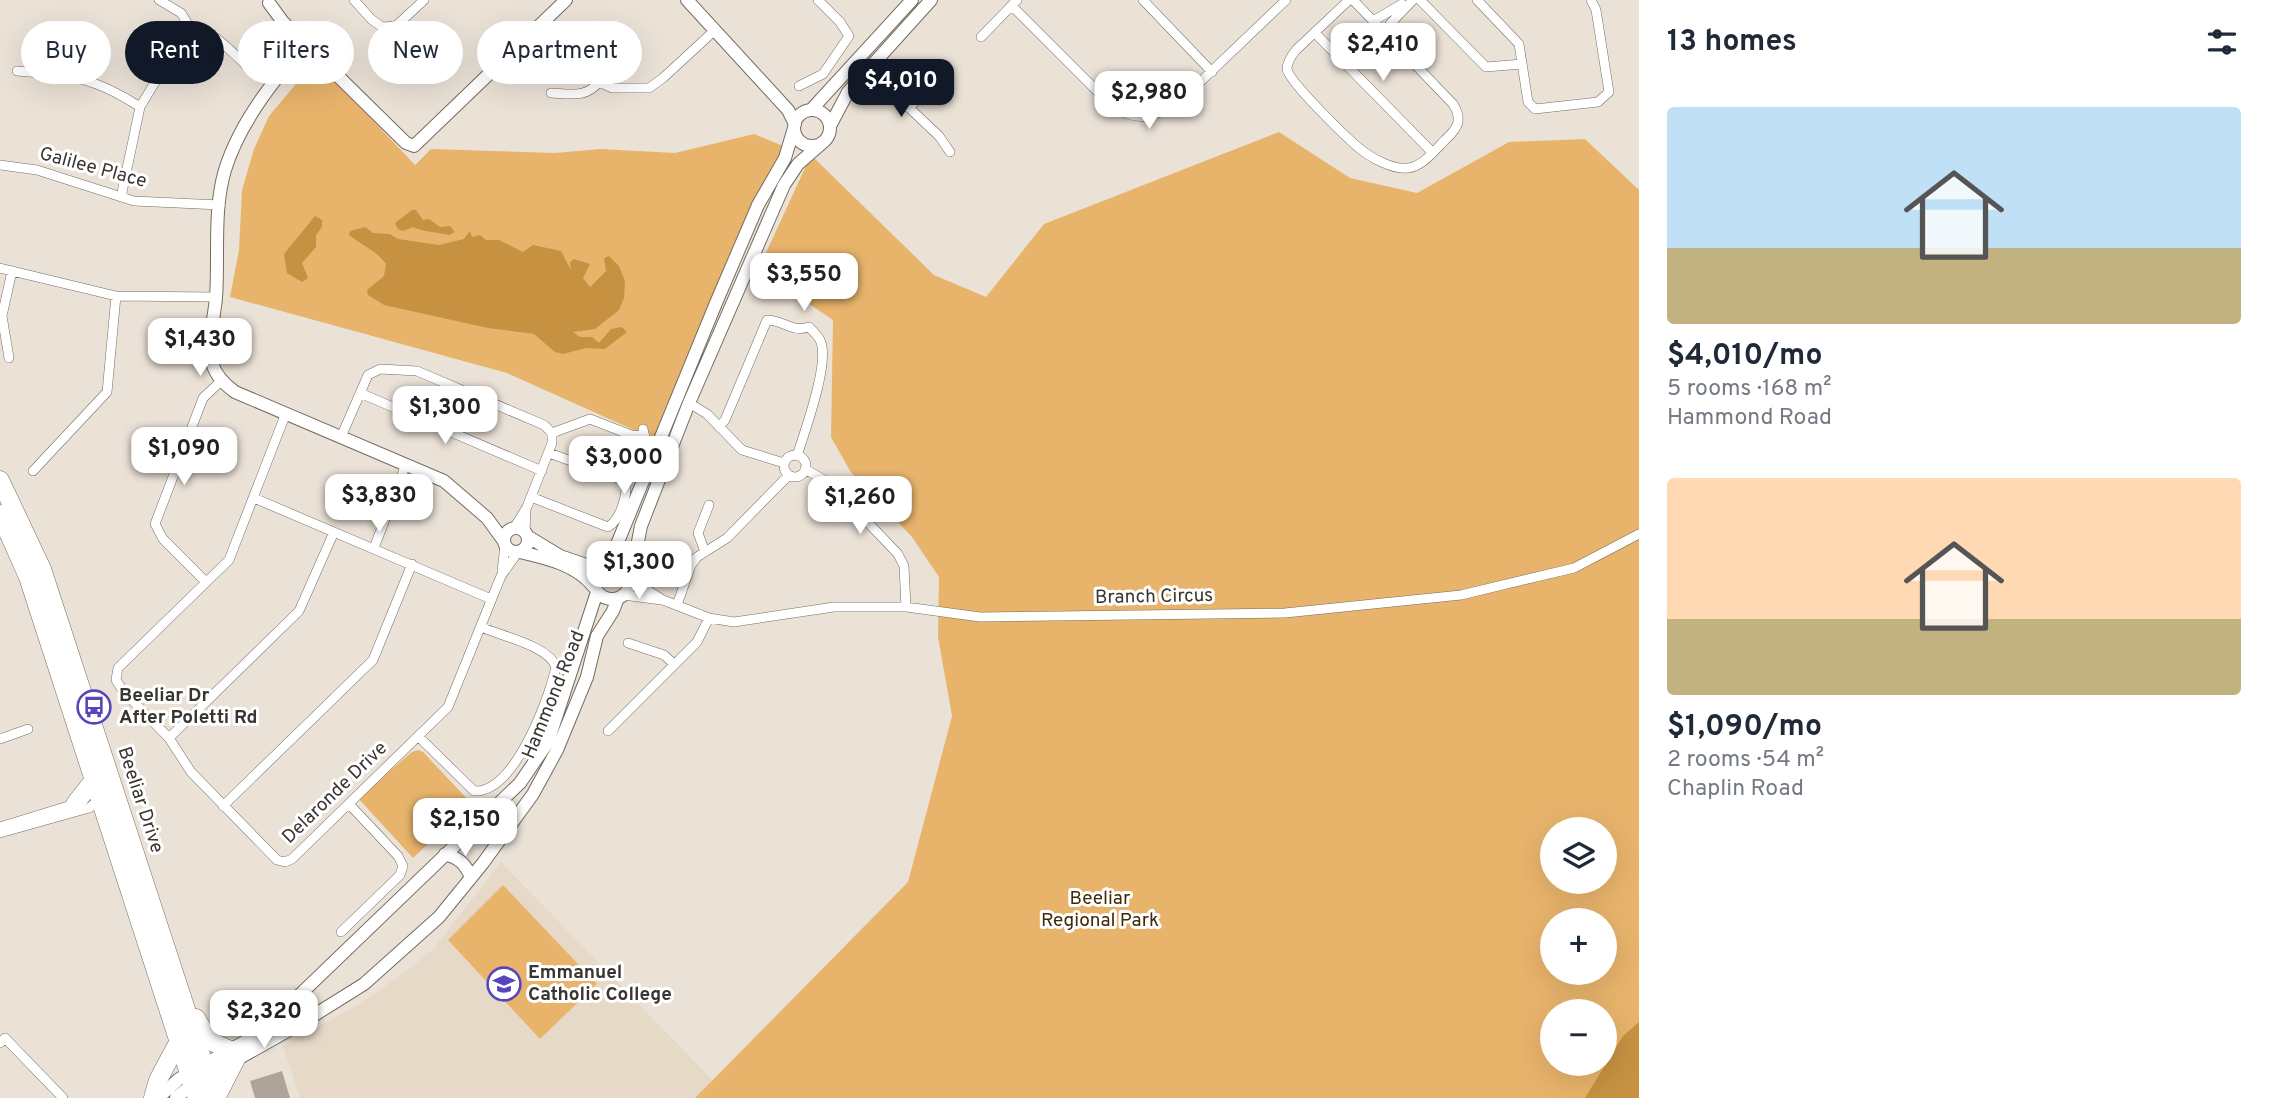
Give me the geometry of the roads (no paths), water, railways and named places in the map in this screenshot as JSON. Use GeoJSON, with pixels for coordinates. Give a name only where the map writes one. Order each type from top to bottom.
{"type":"FeatureCollection","features":[{"type":"Feature","properties":{"kind":"highway","name":"Beeliar Drive"},"geometry":{"type":"LineString","coordinates":[[0,480],[42,569],[102,779],[99,801],[179,1041],[198,1079],[216,1098]]}},
{"type":"Feature","properties":{"kind":"highway","name":"Beeliar Drive"},"geometry":{"type":"LineString","coordinates":[[0,514],[28,577],[102,779],[120,808],[172,967],[198,1079]]}},
{"type":"Feature","properties":{"kind":"highway"},"geometry":{"type":"LineString","coordinates":[[75,804],[102,779]]}},
{"type":"Feature","properties":{"kind":"highway"},"geometry":{"type":"LineString","coordinates":[[172,967],[210,1041],[233,1055],[216,1098]]}},
{"type":"Feature","properties":{"kind":"highway"},"geometry":{"type":"LineString","coordinates":[[156,1098],[159,1080],[179,1041]]}},
{"type":"Feature","properties":{"kind":"main road"},"geometry":{"type":"LineString","coordinates":[[543,21],[566,0]]}},
{"type":"Feature","properties":{"kind":"main road"},"geometry":{"type":"LineString","coordinates":[[687,0],[791,114],[795,134],[803,143],[809,146],[821,144]]}},
{"type":"Feature","properties":{"kind":"main road"},"geometry":{"type":"LineString","coordinates":[[595,589],[593,580],[599,568],[613,554],[758,205],[785,158],[799,116],[809,111],[912,0]]}},
{"type":"Feature","properties":{"kind":"main road"},"geometry":{"type":"LineString","coordinates":[[273,84],[242,132],[225,170],[219,205],[211,355],[221,381],[235,392],[444,481],[487,518],[511,551],[571,569],[588,579],[606,599],[621,597],[629,588],[629,576],[641,526],[689,403],[784,185],[798,164],[828,136],[838,105],[931,0]]}},
{"type":"Feature","properties":{"kind":"main road"},"geometry":{"type":"LineString","coordinates":[[269,1],[282,21]]}},
{"type":"Feature","properties":{"kind":"main road"},"geometry":{"type":"LineString","coordinates":[[348,84],[399,136],[414,146],[478,84]]}},
{"type":"Feature","properties":{"kind":"main road"},"geometry":{"type":"LineString","coordinates":[[778,98],[825,116],[830,126]]}},
{"type":"Feature","properties":{"kind":"main road"},"geometry":{"type":"LineString","coordinates":[[487,518],[520,531],[560,556],[599,568],[612,563],[618,564],[629,576]]}},
{"type":"Feature","properties":{"kind":"main road"},"geometry":{"type":"LineString","coordinates":[[504,543],[506,532],[520,531]]}},
{"type":"Feature","properties":{"kind":"main road"},"geometry":{"type":"LineString","coordinates":[[519,552],[527,546],[520,531]]}},
{"type":"Feature","properties":{"kind":"main road","name":"Hammond Road"},"geometry":{"type":"LineString","coordinates":[[176,1098],[287,1010],[503,799],[533,765],[548,742],[595,589]]}},
{"type":"Feature","properties":{"kind":"main road","name":"Hammond Road"},"geometry":{"type":"LineString","coordinates":[[233,1055],[300,1024],[364,984],[439,917],[519,814],[557,750],[587,677],[597,636],[621,597]]}},
{"type":"Feature","properties":{"kind":"main road"},"geometry":{"type":"LineString","coordinates":[[503,799],[519,814]]}},
{"type":"Feature","properties":{"kind":"main road"},"geometry":{"type":"LineString","coordinates":[[445,854],[454,856],[467,866],[471,878]]}},
{"type":"Feature","properties":{"kind":"main road"},"geometry":{"type":"LineString","coordinates":[[287,1010],[300,1024]]}},
{"type":"Feature","properties":{"kind":"main road","name":"Hammond Road"},"geometry":{"type":"LineString","coordinates":[[156,1098],[198,1079]]}},
{"type":"Feature","properties":{"kind":"street"},"geometry":{"type":"LineString","coordinates":[[159,0],[181,13],[186,21]]}},
{"type":"Feature","properties":{"kind":"street"},"geometry":{"type":"LineString","coordinates":[[354,0],[382,27],[396,26],[424,0]]}},
{"type":"Feature","properties":{"kind":"street"},"geometry":{"type":"LineString","coordinates":[[799,86],[823,74],[849,36],[840,22],[818,0]]}},
{"type":"Feature","properties":{"kind":"street"},"geometry":{"type":"LineString","coordinates":[[1143,0],[1212,72]]}},
{"type":"Feature","properties":{"kind":"street"},"geometry":{"type":"LineString","coordinates":[[981,37],[1014,3],[1114,108],[1130,117],[1153,116],[1175,106],[1286,0]]}},
{"type":"Feature","properties":{"kind":"street"},"geometry":{"type":"LineString","coordinates":[[1351,0],[1453,104],[1459,114],[1459,124],[1419,165],[1410,168],[1388,164],[1360,149],[1294,83],[1287,69],[1290,58],[1351,0]]}},
{"type":"Feature","properties":{"kind":"street"},"geometry":{"type":"LineString","coordinates":[[1373,21],[1412,0]]}},
{"type":"Feature","properties":{"kind":"street"},"geometry":{"type":"LineString","coordinates":[[1387,36],[1390,24],[1412,0]]}},
{"type":"Feature","properties":{"kind":"street"},"geometry":{"type":"LineString","coordinates":[[1420,0],[1486,67],[1522,64]]}},
{"type":"Feature","properties":{"kind":"street"},"geometry":{"type":"LineString","coordinates":[[1476,0],[1519,44],[1528,102],[1535,109],[1598,102],[1609,92],[1596,10],[1591,0]]}},
{"type":"Feature","properties":{"kind":"street"},"geometry":{"type":"LineString","coordinates":[[603,84],[612,88],[649,88],[715,30]]}},
{"type":"Feature","properties":{"kind":"street"},"geometry":{"type":"LineString","coordinates":[[1315,33],[1432,152]]}},
{"type":"Feature","properties":{"kind":"street"},"geometry":{"type":"LineString","coordinates":[[224,46],[238,59]]}},
{"type":"Feature","properties":{"kind":"street"},"geometry":{"type":"LineString","coordinates":[[868,69],[939,136],[950,152]]}},
{"type":"Feature","properties":{"kind":"street"},"geometry":{"type":"LineString","coordinates":[[17,71],[72,75],[110,88],[140,107]]}},
{"type":"Feature","properties":{"kind":"street"},"geometry":{"type":"LineString","coordinates":[[121,197],[140,107],[154,84]]}},
{"type":"Feature","properties":{"kind":"street"},"geometry":{"type":"LineString","coordinates":[[551,93],[582,94],[591,91],[597,84]]}},
{"type":"Feature","properties":{"kind":"street"},"geometry":{"type":"LineString","coordinates":[[910,107],[922,94]]}},
{"type":"Feature","properties":{"kind":"street","name":"Galilee Place"},"geometry":{"type":"LineString","coordinates":[[0,165],[37,170],[134,201],[219,205]]}},
{"type":"Feature","properties":{"kind":"street"},"geometry":{"type":"LineString","coordinates":[[0,268],[116,296],[216,297]]}},
{"type":"Feature","properties":{"kind":"street"},"geometry":{"type":"LineString","coordinates":[[9,358],[2,316],[12,271]]}},
{"type":"Feature","properties":{"kind":"street"},"geometry":{"type":"LineString","coordinates":[[33,471],[107,392],[116,296]]}},
{"type":"Feature","properties":{"kind":"street"},"geometry":{"type":"LineString","coordinates":[[719,427],[767,320],[792,329],[809,327],[820,340],[822,348],[816,398],[797,456]]}},
{"type":"Feature","properties":{"kind":"street"},"geometry":{"type":"LineString","coordinates":[[341,437],[368,375],[375,369],[417,371],[544,425],[552,433],[553,440],[520,531]]}},
{"type":"Feature","properties":{"kind":"street"},"geometry":{"type":"LineString","coordinates":[[206,582],[163,539],[155,524],[203,398],[221,381]]}},
{"type":"Feature","properties":{"kind":"street"},"geometry":{"type":"LineString","coordinates":[[360,393],[542,471]]}},
{"type":"Feature","properties":{"kind":"street"},"geometry":{"type":"LineString","coordinates":[[689,403],[707,414],[742,450],[784,463]]}},
{"type":"Feature","properties":{"kind":"street","name":"Delaronde Drive"},"geometry":{"type":"LineString","coordinates":[[286,413],[229,560],[118,668],[116,674],[116,680],[123,691],[169,738],[191,772],[273,858],[285,862],[292,859],[419,737],[450,703],[501,576],[519,552]]}},
{"type":"Feature","properties":{"kind":"street"},"geometry":{"type":"LineString","coordinates":[[531,497],[608,527],[614,522],[625,498],[626,481],[635,468],[644,433],[631,435],[590,419],[552,433]]}},
{"type":"Feature","properties":{"kind":"street"},"geometry":{"type":"LineString","coordinates":[[549,453],[626,481]]}},
{"type":"Feature","properties":{"kind":"street"},"geometry":{"type":"LineString","coordinates":[[784,463],[791,456],[797,456],[804,462],[805,468],[799,476],[789,475]]}},
{"type":"Feature","properties":{"kind":"street"},"geometry":{"type":"LineString","coordinates":[[784,463],[789,475]]}},
{"type":"Feature","properties":{"kind":"street"},"geometry":{"type":"LineString","coordinates":[[374,548],[406,464]]}},
{"type":"Feature","properties":{"kind":"street"},"geometry":{"type":"LineString","coordinates":[[805,468],[831,484],[898,554],[904,566],[906,607]]}},
{"type":"Feature","properties":{"kind":"street"},"geometry":{"type":"LineString","coordinates":[[677,605],[691,565],[727,538],[789,475]]}},
{"type":"Feature","properties":{"kind":"street"},"geometry":{"type":"LineString","coordinates":[[254,498],[491,598]]}},
{"type":"Feature","properties":{"kind":"street"},"geometry":{"type":"LineString","coordinates":[[705,552],[698,533],[709,505]]}},
{"type":"Feature","properties":{"kind":"street"},"geometry":{"type":"LineString","coordinates":[[169,738],[299,611],[334,532]]}},
{"type":"Feature","properties":{"kind":"street","name":"Branch Circus"},"geometry":{"type":"LineString","coordinates":[[629,576],[663,600],[709,618],[734,622],[834,607],[906,607],[980,617],[1286,613],[1448,597],[1574,568],[1639,534]]}},
{"type":"Feature","properties":{"kind":"street","name":"Delaronde Drive"},"geometry":{"type":"LineString","coordinates":[[501,576],[504,543]]}},
{"type":"Feature","properties":{"kind":"street"},"geometry":{"type":"LineString","coordinates":[[223,806],[373,660],[412,564]]}},
{"type":"Feature","properties":{"kind":"street","name":"Branch Circus"},"geometry":{"type":"LineString","coordinates":[[621,597],[663,600]]}},
{"type":"Feature","properties":{"kind":"street"},"geometry":{"type":"LineString","coordinates":[[608,731],[697,642],[709,618]]}},
{"type":"Feature","properties":{"kind":"street"},"geometry":{"type":"LineString","coordinates":[[419,737],[474,791],[490,788],[522,755],[556,667],[554,661],[543,652],[481,627]]}},
{"type":"Feature","properties":{"kind":"street"},"geometry":{"type":"LineString","coordinates":[[628,643],[664,655],[674,664]]}},
{"type":"Feature","properties":{"kind":"street"},"geometry":{"type":"LineString","coordinates":[[0,738],[28,729]]}},
{"type":"Feature","properties":{"kind":"street"},"geometry":{"type":"LineString","coordinates":[[0,827],[87,800],[120,808]]}},
{"type":"Feature","properties":{"kind":"street"},"geometry":{"type":"LineString","coordinates":[[0,833],[89,808],[99,801]]}},
{"type":"Feature","properties":{"kind":"street"},"geometry":{"type":"LineString","coordinates":[[341,932],[400,875],[403,866],[398,856],[349,804]]}},
{"type":"Feature","properties":{"kind":"street"},"geometry":{"type":"LineString","coordinates":[[0,1043],[5,1038],[64,1098]]}},
{"type":"Feature","properties":{"kind":"place","name":"Beeliar Dr After Poletti Rd"},"geometry":{"type":"Point","coordinates":[94,707]}},
{"type":"Feature","properties":{"kind":"place","name":"Emmanuel Catholic College"},"geometry":{"type":"Point","coordinates":[504,984]}},
{"type":"Feature","properties":{"kind":"park label","name":"Beeliar Regional Park"},"geometry":{"type":"Point","coordinates":[1100,910]}}]}
